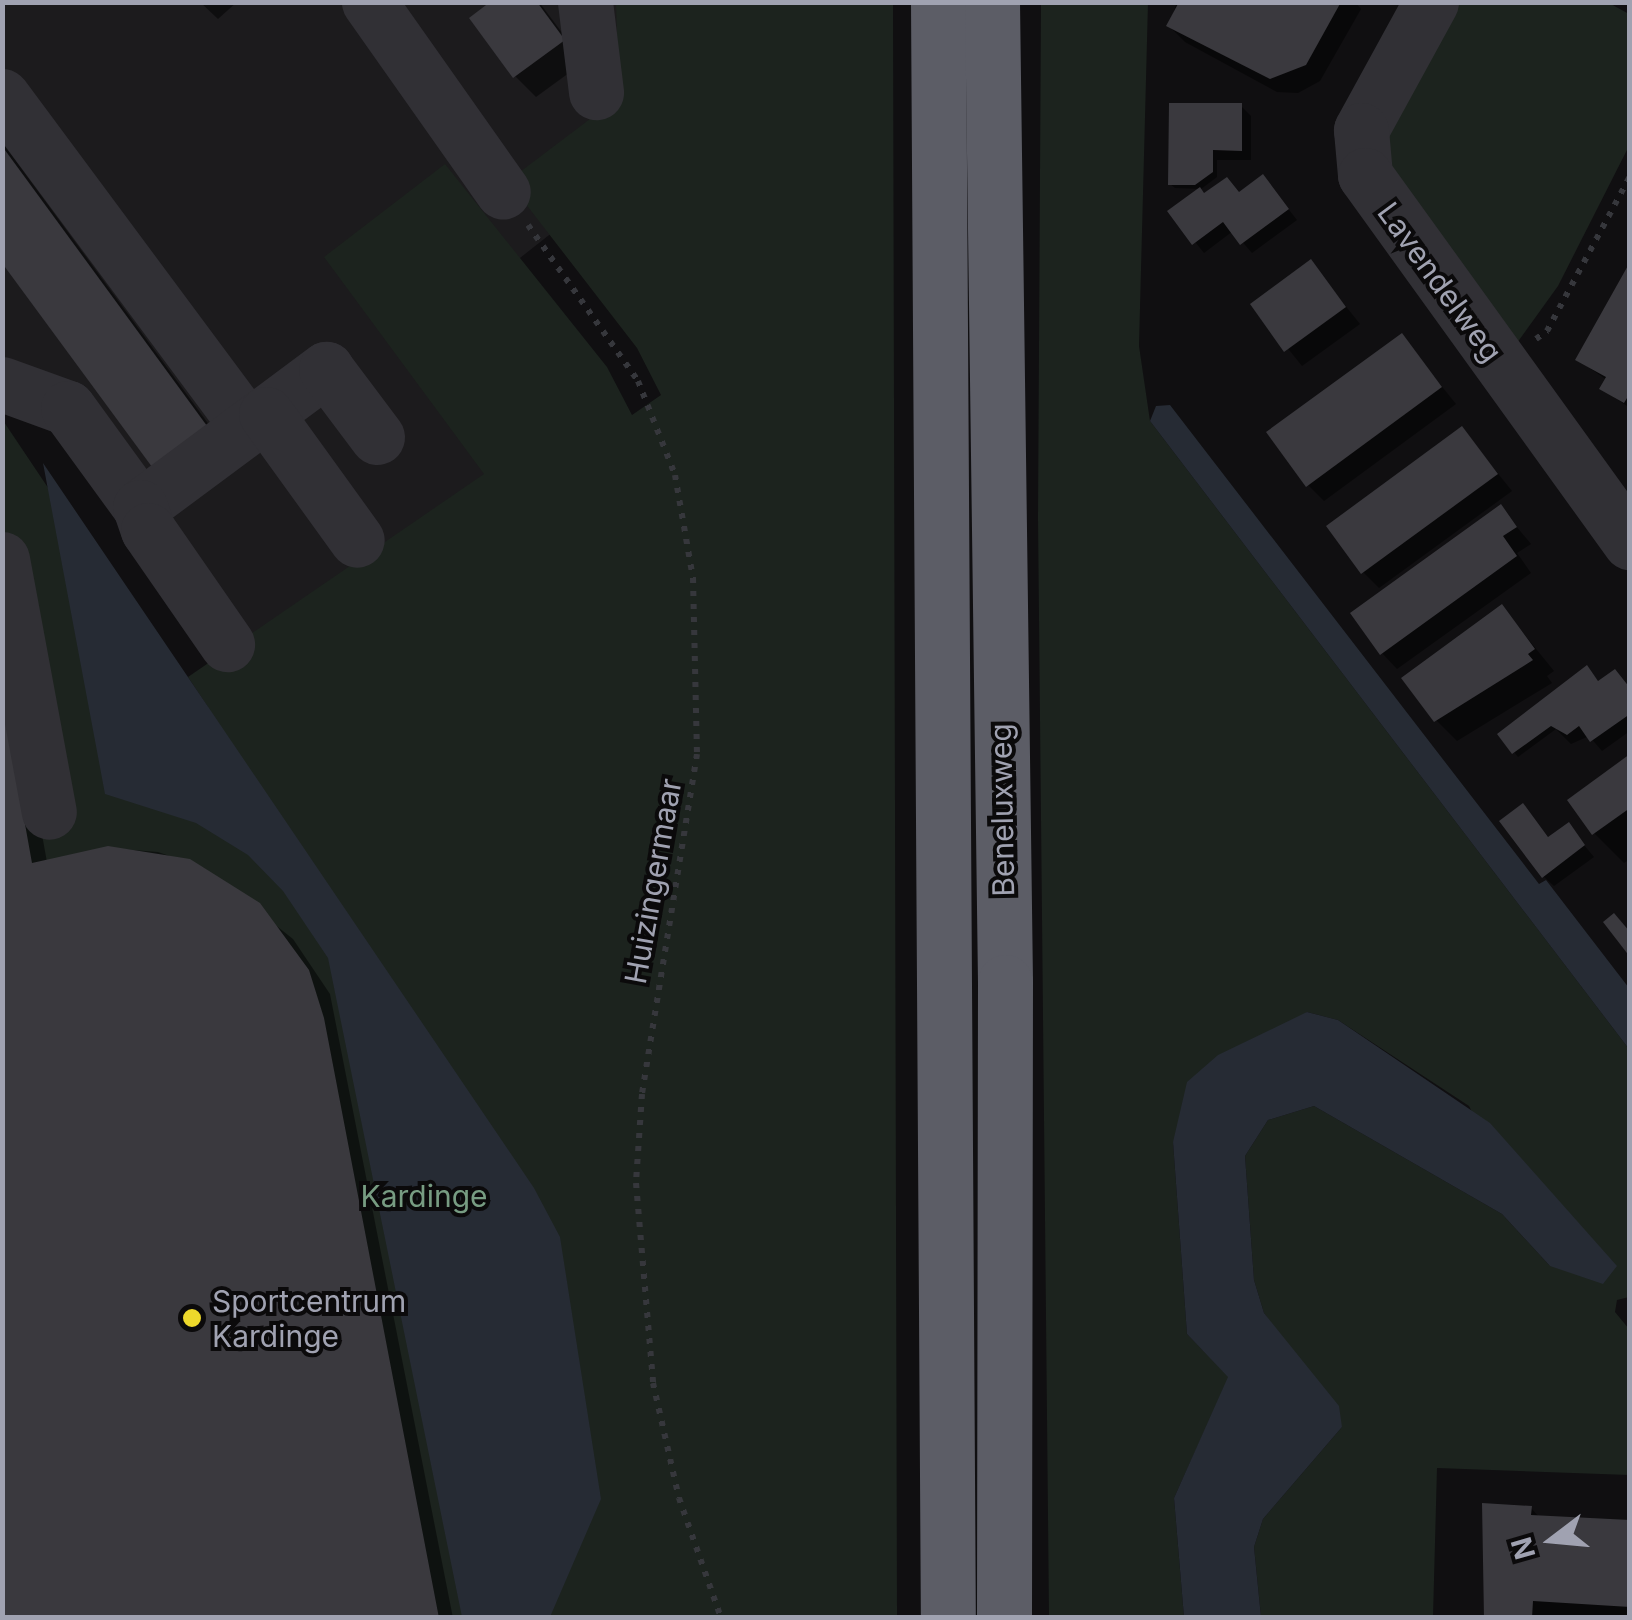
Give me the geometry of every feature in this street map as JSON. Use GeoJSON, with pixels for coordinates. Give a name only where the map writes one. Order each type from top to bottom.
{"type":"FeatureCollection","features":[{"type":"Feature","properties":{"kind":"highway","name":"Beneluxweg"},"geometry":{"type":"LineString","coordinates":[[938,2],[946,1604]]}},
{"type":"Feature","properties":{"kind":"highway","name":"Beneluxweg"},"geometry":{"type":"LineString","coordinates":[[992,2],[1005,982],[1004,1618]]}},
{"type":"Feature","properties":{"kind":"street"},"geometry":{"type":"LineString","coordinates":[[585,2],[596,92]]}},
{"type":"Feature","properties":{"kind":"street","name":"Lavendelweg"},"geometry":{"type":"LineString","coordinates":[[1431,2],[1361,130],[1358,151],[1381,202],[1630,543]]}},
{"type":"Feature","properties":{"kind":"street"},"geometry":{"type":"LineString","coordinates":[[384,8],[503,192]]}},
{"type":"Feature","properties":{"kind":"street"},"geometry":{"type":"LineString","coordinates":[[2,96],[257,420],[357,540]]}},
{"type":"Feature","properties":{"kind":"street"},"geometry":{"type":"LineString","coordinates":[[140,506],[326,369],[377,437]]}},
{"type":"Feature","properties":{"kind":"street"},"geometry":{"type":"LineString","coordinates":[[2,384],[68,408],[140,506],[148,530],[227,644]]}},
{"type":"Feature","properties":{"kind":"street"},"geometry":{"type":"LineString","coordinates":[[2,559],[49,812]]}},
{"type":"Feature","properties":{"kind":"path"},"geometry":{"type":"LineString","coordinates":[[1500,365],[1546,331],[1630,176]]}},
{"type":"Feature","properties":{"kind":"path","name":"Huizingermaar"},"geometry":{"type":"LineString","coordinates":[[503,192],[638,381],[675,476],[686,527],[698,629],[696,754],[642,1094],[636,1183],[653,1384],[679,1498],[721,1618]]}},
{"type":"Feature","properties":{"kind":"shaded area"},"geometry":{"type":"Polygon","coordinates":[[[2,3],[769,3],[774,58],[412,343],[502,473],[224,672],[3,355],[2,3]]]}},
{"type":"Feature","properties":{"kind":"shaded area"},"geometry":{"type":"Polygon","coordinates":[[[1170,405],[1539,884],[1546,880],[1629,988],[1629,1049],[1150,421],[1156,406],[1170,405]]]}},
{"type":"Feature","properties":{"kind":"shaded area"},"geometry":{"type":"Polygon","coordinates":[[[43,463],[534,1188],[560,1237],[601,1499],[550,1617],[462,1617],[328,958],[283,891],[248,855],[196,823],[105,794],[43,463]]]}},
{"type":"Feature","properties":{"kind":"shaded area"},"geometry":{"type":"Polygon","coordinates":[[[1307,1012],[1338,1020],[1490,1123],[1617,1266],[1603,1284],[1550,1266],[1502,1214],[1314,1106],[1268,1120],[1245,1156],[1254,1280],[1264,1313],[1339,1406],[1342,1427],[1263,1519],[1254,1547],[1261,1617],[1184,1617],[1174,1498],[1228,1377],[1187,1334],[1173,1142],[1187,1082],[1218,1055],[1307,1012]]]}},
{"type":"Feature","properties":{"kind":"green space","name":"Kardinge"},"geometry":{"type":"Polygon","coordinates":[[[616,3],[893,3],[897,1617],[3,1617],[2,419],[199,713],[208,707],[188,677],[484,474],[324,257],[445,164],[607,367],[632,415],[661,395],[637,348],[508,181],[619,97],[616,3]]]}},
{"type":"Feature","properties":{"kind":"green space"},"geometry":{"type":"Polygon","coordinates":[[[1041,3],[1148,3],[1139,346],[1150,421],[1629,1049],[1629,1297],[1617,1300],[1615,1312],[1629,1329],[1629,1475],[1437,1468],[1433,1617],[1261,1617],[1254,1547],[1263,1519],[1342,1427],[1264,1313],[1254,1280],[1245,1156],[1268,1120],[1314,1106],[1502,1214],[1550,1266],[1469,1106],[1338,1020],[1307,1012],[1173,1142],[1187,1334],[1229,1377],[1174,1498],[1184,1617],[1049,1617],[1038,518],[1041,3]]]}},
{"type":"Feature","properties":{"kind":"green space"},"geometry":{"type":"Polygon","coordinates":[[[1449,3],[1609,3],[1629,14],[1629,146],[1558,286],[1509,354],[1394,205],[1374,131],[1449,3]]]}},
{"type":"Feature","properties":{"kind":"building"},"geometry":{"type":"Polygon","coordinates":[[[490,2],[537,2],[565,40],[513,78],[469,18],[490,2]]]}},
{"type":"Feature","properties":{"kind":"building"},"geometry":{"type":"Polygon","coordinates":[[[1179,2],[1341,2],[1306,65],[1270,79],[1166,26],[1179,2]]]}},
{"type":"Feature","properties":{"kind":"building"},"geometry":{"type":"Polygon","coordinates":[[[1169,103],[1242,103],[1242,151],[1213,150],[1213,172],[1195,185],[1168,185],[1169,103]]]}},
{"type":"Feature","properties":{"kind":"building"},"geometry":{"type":"Polygon","coordinates":[[[2,146],[210,430],[155,471],[2,263],[2,146]]]}},
{"type":"Feature","properties":{"kind":"building"},"geometry":{"type":"Polygon","coordinates":[[[1263,174],[1289,209],[1240,245],[1223,222],[1192,245],[1167,211],[1200,187],[1204,193],[1227,177],[1239,192],[1263,174]]]}},
{"type":"Feature","properties":{"kind":"building"},"geometry":{"type":"Polygon","coordinates":[[[1311,259],[1346,307],[1284,352],[1250,304],[1311,259]]]}},
{"type":"Feature","properties":{"kind":"building"},"geometry":{"type":"Polygon","coordinates":[[[1630,262],[1630,393],[1624,403],[1599,389],[1606,377],[1575,360],[1630,262]]]}},
{"type":"Feature","properties":{"kind":"building"},"geometry":{"type":"Polygon","coordinates":[[[1402,333],[1442,387],[1306,487],[1266,432],[1402,333]]]}},
{"type":"Feature","properties":{"kind":"building"},"geometry":{"type":"Polygon","coordinates":[[[1462,426],[1498,474],[1361,574],[1326,526],[1462,426]]]}},
{"type":"Feature","properties":{"kind":"building"},"geometry":{"type":"Polygon","coordinates":[[[1501,504],[1517,527],[1503,536],[1517,556],[1380,655],[1350,613],[1501,504]]]}},
{"type":"Feature","properties":{"kind":"building"},"geometry":{"type":"Polygon","coordinates":[[[1502,604],[1535,649],[1528,654],[1533,660],[1434,722],[1401,678],[1502,604]]]}},
{"type":"Feature","properties":{"kind":"building"},"geometry":{"type":"Polygon","coordinates":[[[1587,665],[1598,681],[1615,669],[1630,688],[1630,714],[1590,742],[1579,726],[1567,735],[1551,726],[1512,754],[1497,734],[1587,665]]]}},
{"type":"Feature","properties":{"kind":"building","name":"Sportcentrum Kardinge"},"geometry":{"type":"Polygon","coordinates":[[[2,696],[32,863],[108,846],[190,859],[260,903],[309,970],[324,1018],[439,1618],[2,1618],[2,696]]]}},
{"type":"Feature","properties":{"kind":"building"},"geometry":{"type":"Polygon","coordinates":[[[1630,754],[1630,808],[1592,835],[1567,800],[1630,754]]]}},
{"type":"Feature","properties":{"kind":"building"},"geometry":{"type":"Polygon","coordinates":[[[1523,803],[1548,837],[1569,822],[1585,845],[1542,878],[1499,821],[1523,803]]]}},
{"type":"Feature","properties":{"kind":"building"},"geometry":{"type":"Polygon","coordinates":[[[1614,913],[1630,932],[1630,957],[1603,922],[1614,913]]]}},
{"type":"Feature","properties":{"kind":"building"},"geometry":{"type":"Polygon","coordinates":[[[1482,1503],[1532,1506],[1531,1515],[1630,1520],[1630,1607],[1533,1601],[1532,1618],[1484,1618],[1482,1503]]]}},
{"type":"Feature","properties":{"kind":"place","name":"Sportcentrum Kardinge"},"geometry":{"type":"Point","coordinates":[192,1318]}}]}
